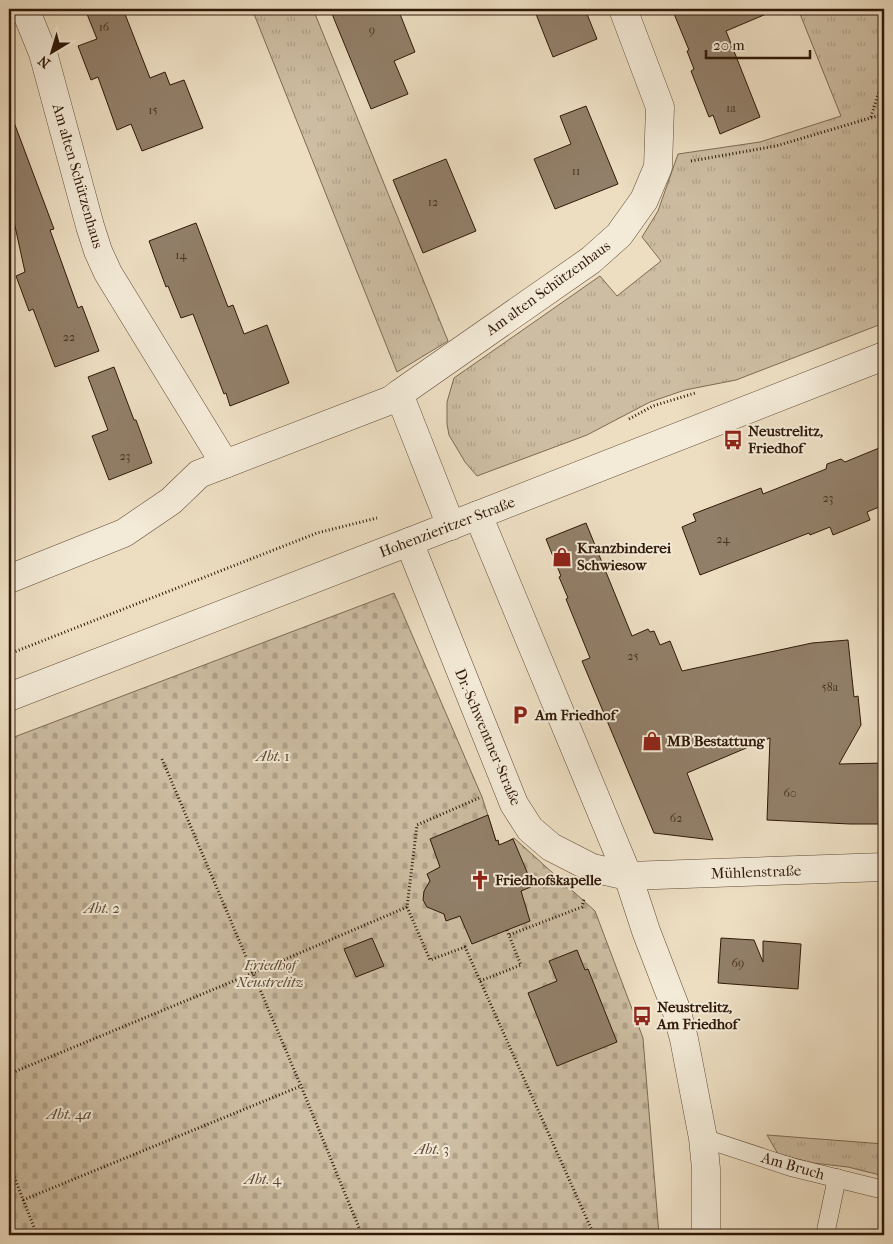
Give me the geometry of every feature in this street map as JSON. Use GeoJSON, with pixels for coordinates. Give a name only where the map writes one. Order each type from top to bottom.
{"type":"FeatureCollection","features":[{"type":"Feature","properties":{"kind":"street","name":"Am alten Schützenhaus"},"geometry":{"type":"LineString","coordinates":[[25,9],[43,53],[98,251],[108,273],[225,464]]}},
{"type":"Feature","properties":{"kind":"street","name":"Am alten Schützenhaus"},"geometry":{"type":"LineString","coordinates":[[9,579],[124,533],[171,501],[199,474],[391,400],[591,260],[619,235],[644,200],[658,167],[660,107],[623,9]]}},
{"type":"Feature","properties":{"kind":"street","name":"Hohenzieritzer Straße"},"geometry":{"type":"LineString","coordinates":[[9,697],[884,356]]}},
{"type":"Feature","properties":{"kind":"street"},"geometry":{"type":"LineString","coordinates":[[399,394],[451,526]]}},
{"type":"Feature","properties":{"kind":"street"},"geometry":{"type":"LineString","coordinates":[[478,515],[628,876],[646,931],[676,1009],[684,1039],[703,1138],[706,1169],[706,1235]]}},
{"type":"Feature","properties":{"kind":"street","name":"Dr.-Schwentner-Straße"},"geometry":{"type":"LineString","coordinates":[[409,542],[514,804],[530,829],[551,847],[592,868],[628,876]]}},
{"type":"Feature","properties":{"kind":"street","name":"Mühlenstraße"},"geometry":{"type":"LineString","coordinates":[[628,876],[884,867]]}},
{"type":"Feature","properties":{"kind":"lane","name":"Am Bruch"},"geometry":{"type":"LineString","coordinates":[[703,1138],[791,1167],[884,1190]]}},
{"type":"Feature","properties":{"kind":"lane"},"geometry":{"type":"LineString","coordinates":[[825,1235],[836,1178]]}},
{"type":"Feature","properties":{"kind":"path"},"geometry":{"type":"LineString","coordinates":[[871,118],[884,75]]}},
{"type":"Feature","properties":{"kind":"path"},"geometry":{"type":"LineString","coordinates":[[658,167],[776,146],[884,114]]}},
{"type":"Feature","properties":{"kind":"path"},"geometry":{"type":"LineString","coordinates":[[9,654],[317,533],[378,518]]}},
{"type":"Feature","properties":{"kind":"path"},"geometry":{"type":"LineString","coordinates":[[162,759],[362,1235]]}},
{"type":"Feature","properties":{"kind":"path"},"geometry":{"type":"LineString","coordinates":[[507,786],[418,824],[407,907],[430,960],[465,947],[594,1235]]}},
{"type":"Feature","properties":{"kind":"path"},"geometry":{"type":"LineString","coordinates":[[509,936],[582,907],[592,868]]}},
{"type":"Feature","properties":{"kind":"path"},"geometry":{"type":"LineString","coordinates":[[9,1074],[407,907]]}},
{"type":"Feature","properties":{"kind":"path"},"geometry":{"type":"LineString","coordinates":[[480,981],[521,964],[507,930]]}},
{"type":"Feature","properties":{"kind":"path"},"geometry":{"type":"LineString","coordinates":[[23,1200],[301,1086]]}},
{"type":"Feature","properties":{"kind":"path"},"geometry":{"type":"LineString","coordinates":[[9,1164],[36,1235]]}},
{"type":"Feature","properties":{"kind":"green space"},"geometry":{"type":"Polygon","coordinates":[[[252,9],[313,9],[448,341],[397,372],[252,9]]]}},
{"type":"Feature","properties":{"kind":"green space"},"geometry":{"type":"Polygon","coordinates":[[[798,9],[884,9],[884,323],[736,380],[685,390],[650,402],[587,435],[477,476],[465,462],[449,435],[447,402],[454,378],[600,276],[617,296],[661,261],[642,237],[658,211],[678,154],[760,142],[841,116],[798,9]]]}},
{"type":"Feature","properties":{"kind":"green space","name":"Friedhof Neustrelitz"},"geometry":{"type":"Polygon","coordinates":[[[394,593],[482,797],[496,841],[498,840],[498,846],[514,838],[595,911],[643,1038],[659,1235],[9,1235],[9,739],[394,593]]]}},
{"type":"Feature","properties":{"kind":"green space"},"geometry":{"type":"Polygon","coordinates":[[[767,1135],[884,1144],[884,1178],[848,1167],[813,1163],[778,1154],[767,1135]]]}},
{"type":"Feature","properties":{"kind":"building"},"geometry":{"type":"Polygon","coordinates":[[[85,9],[123,9],[150,78],[165,72],[170,85],[184,80],[203,128],[142,151],[131,124],[117,130],[98,77],[91,80],[78,46],[97,39],[85,9]]]}},
{"type":"Feature","properties":{"kind":"building"},"geometry":{"type":"Polygon","coordinates":[[[330,9],[398,9],[415,52],[394,61],[408,94],[371,109],[330,9]]]}},
{"type":"Feature","properties":{"kind":"building"},"geometry":{"type":"Polygon","coordinates":[[[534,9],[585,9],[597,39],[553,57],[534,9]]]}},
{"type":"Feature","properties":{"kind":"building"},"geometry":{"type":"Polygon","coordinates":[[[672,9],[778,9],[726,31],[760,117],[720,134],[713,115],[709,117],[691,71],[694,69],[687,51],[689,50],[672,9]]]}},
{"type":"Feature","properties":{"kind":"building"},"geometry":{"type":"Polygon","coordinates":[[[586,106],[618,184],[555,209],[534,159],[571,144],[560,116],[586,106]]]}},
{"type":"Feature","properties":{"kind":"building"},"geometry":{"type":"Polygon","coordinates":[[[9,117],[12,117],[54,229],[50,230],[78,308],[82,306],[99,351],[55,367],[33,309],[29,311],[16,276],[25,272],[13,217],[9,219],[9,117]]]}},
{"type":"Feature","properties":{"kind":"building"},"geometry":{"type":"Polygon","coordinates":[[[446,159],[476,231],[423,253],[393,180],[446,159]]]}},
{"type":"Feature","properties":{"kind":"building"},"geometry":{"type":"Polygon","coordinates":[[[196,223],[228,307],[233,305],[244,334],[267,325],[289,383],[230,406],[193,314],[181,318],[168,286],[166,287],[149,241],[196,223]]]}},
{"type":"Feature","properties":{"kind":"building"},"geometry":{"type":"Polygon","coordinates":[[[114,367],[152,463],[109,480],[92,436],[108,430],[88,377],[114,367]]]}},
{"type":"Feature","properties":{"kind":"building"},"geometry":{"type":"Polygon","coordinates":[[[884,446],[884,505],[867,512],[870,520],[833,535],[830,527],[810,535],[809,533],[700,575],[682,527],[696,521],[693,514],[761,488],[763,494],[826,469],[827,464],[841,459],[845,462],[884,446]]]}},
{"type":"Feature","properties":{"kind":"building"},"geometry":{"type":"Polygon","coordinates":[[[586,523],[632,636],[648,629],[650,632],[654,631],[660,645],[670,641],[682,671],[812,643],[848,640],[854,697],[858,696],[861,725],[839,764],[884,763],[884,824],[767,820],[770,738],[687,773],[713,840],[654,833],[582,661],[590,658],[566,599],[568,598],[559,577],[561,576],[546,539],[586,523]]]}},
{"type":"Feature","properties":{"kind":"building","name":"Friedhofskapelle"},"geometry":{"type":"Polygon","coordinates":[[[488,815],[499,845],[513,839],[533,886],[521,891],[530,921],[472,944],[460,916],[446,921],[444,914],[427,907],[423,900],[424,891],[430,881],[427,874],[440,867],[430,839],[488,815]]]}},
{"type":"Feature","properties":{"kind":"building"},"geometry":{"type":"Polygon","coordinates":[[[372,938],[384,966],[356,977],[344,949],[372,938]]]}},
{"type":"Feature","properties":{"kind":"building"},"geometry":{"type":"Polygon","coordinates":[[[721,938],[754,940],[763,962],[763,941],[801,944],[798,989],[718,983],[721,938]]]}},
{"type":"Feature","properties":{"kind":"building"},"geometry":{"type":"Polygon","coordinates":[[[577,950],[585,970],[588,969],[617,1042],[557,1066],[528,993],[557,981],[549,961],[577,950]]]}},
{"type":"Feature","properties":{"kind":"place","name":"Neustrelitz, Friedhof"},"geometry":{"type":"Point","coordinates":[733,440]}},
{"type":"Feature","properties":{"kind":"place","name":"Kranzbinderei Schwiesow"},"geometry":{"type":"Point","coordinates":[562,557]}},
{"type":"Feature","properties":{"kind":"place","name":"Am Friedhof"},"geometry":{"type":"Point","coordinates":[520,715]}},
{"type":"Feature","properties":{"kind":"place","name":"MB Bestattung"},"geometry":{"type":"Point","coordinates":[652,741]}},
{"type":"Feature","properties":{"kind":"place","name":"Friedhofskapelle"},"geometry":{"type":"Point","coordinates":[480,880]}},
{"type":"Feature","properties":{"kind":"place","name":"Neustrelitz, Am Friedhof"},"geometry":{"type":"Point","coordinates":[642,1016]}},
{"type":"Feature","properties":{"kind":"park label","name":"Abt. 1"},"geometry":{"type":"Point","coordinates":[273,756]}},
{"type":"Feature","properties":{"kind":"park label","name":"Abt. 2"},"geometry":{"type":"Point","coordinates":[102,908]}},
{"type":"Feature","properties":{"kind":"park label","name":"Abt. 4a"},"geometry":{"type":"Point","coordinates":[69,1114]}},
{"type":"Feature","properties":{"kind":"park label","name":"Abt. 3"},"geometry":{"type":"Point","coordinates":[432,1149]}},
{"type":"Feature","properties":{"kind":"park label","name":"Abt. 4"},"geometry":{"type":"Point","coordinates":[263,1179]}}]}
